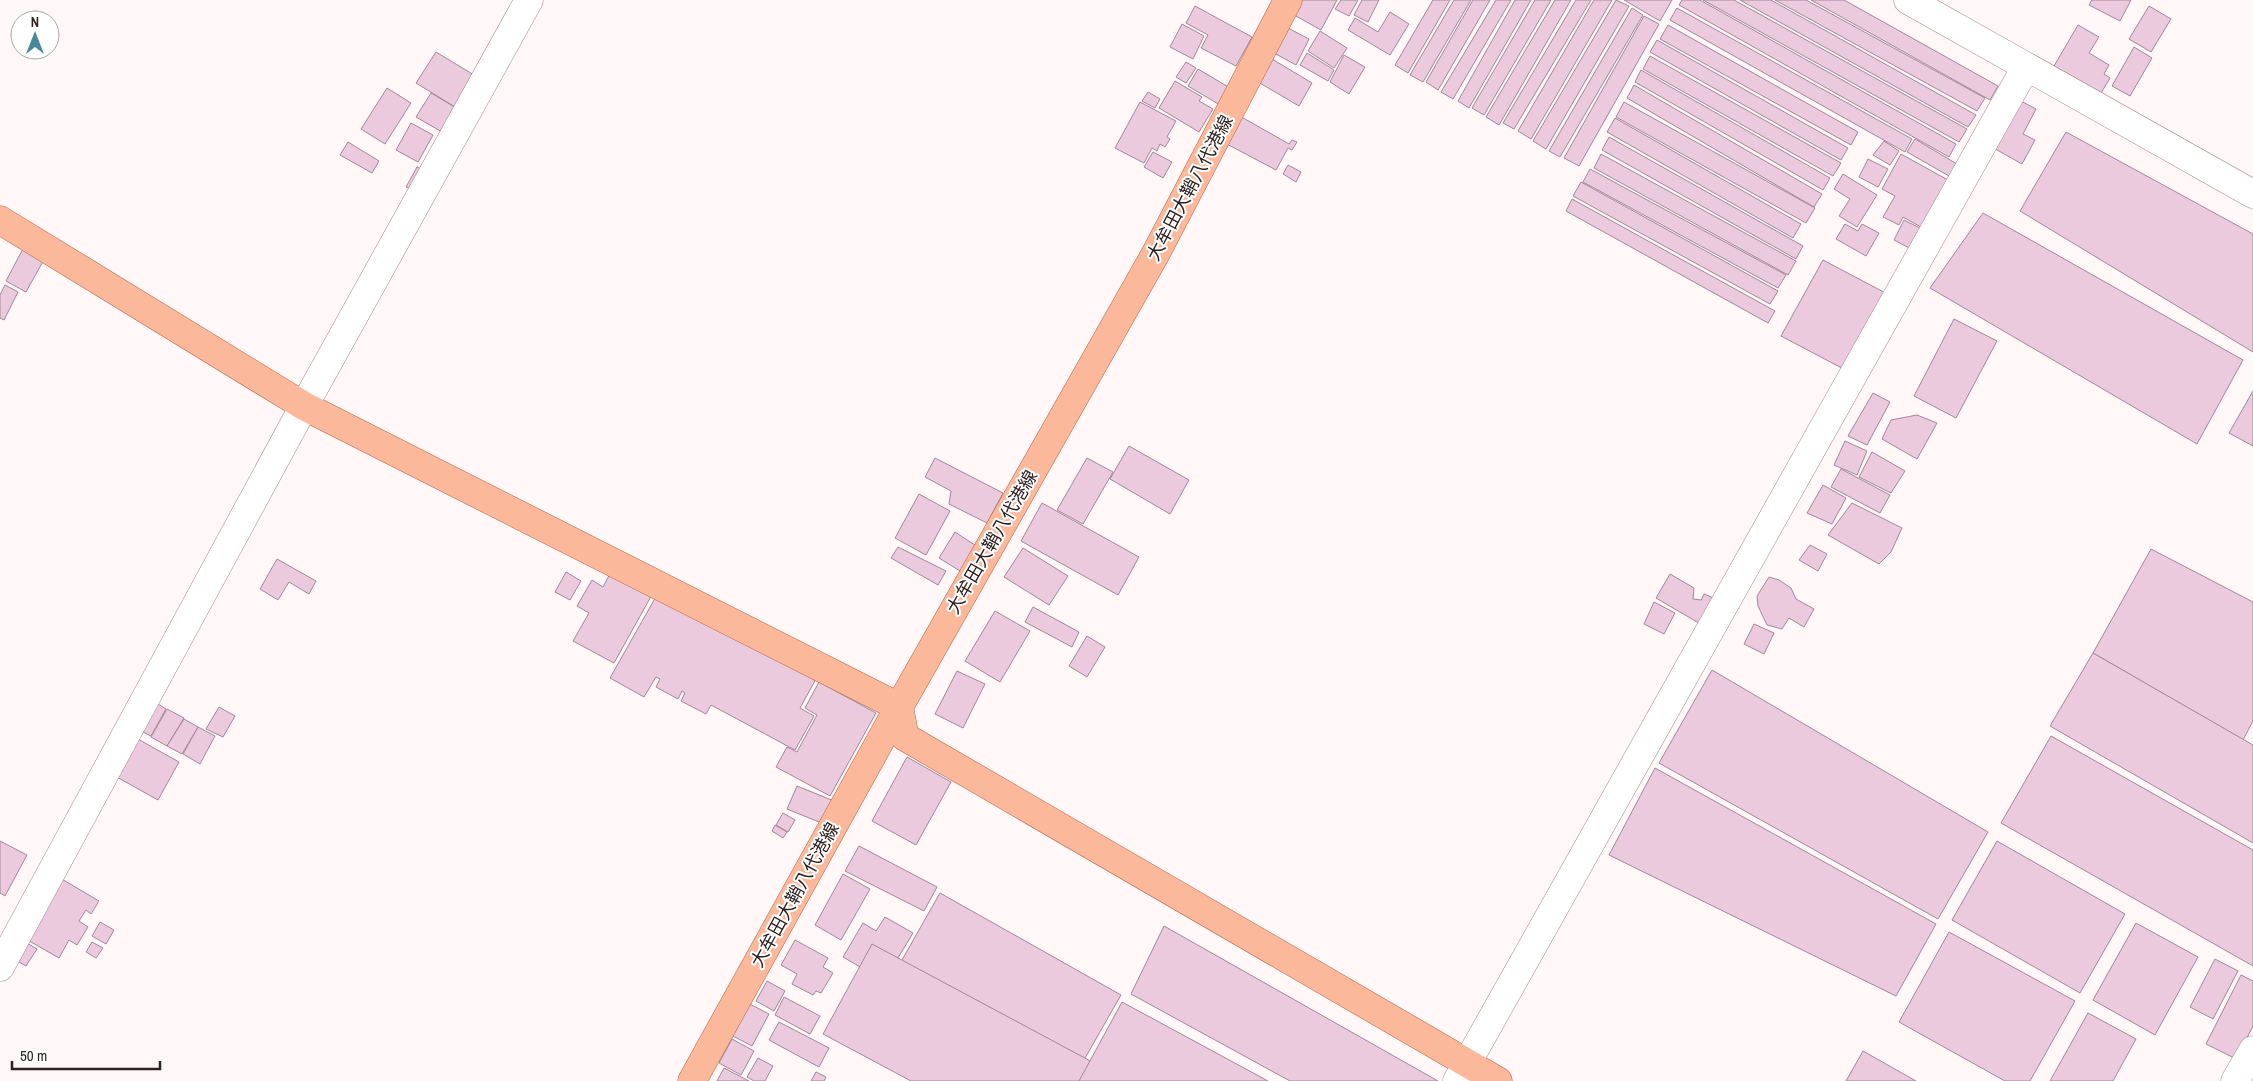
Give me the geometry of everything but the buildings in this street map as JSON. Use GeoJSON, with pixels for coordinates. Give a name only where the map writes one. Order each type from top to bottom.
{"type":"FeatureCollection","features":[{"type":"Feature","properties":{"kind":"main road","name":"大牟田大鞘八代港線"},"geometry":{"type":"LineString","coordinates":[[692,1081],[899,707],[1156,253],[1288,0]]}},
{"type":"Feature","properties":{"kind":"main road"},"geometry":{"type":"LineString","coordinates":[[0,220],[304,406],[899,707],[905,737],[1462,1072],[1498,1081]]}},
{"type":"Feature","properties":{"kind":"street"},"geometry":{"type":"LineString","coordinates":[[0,967],[304,406],[529,0]]}},
{"type":"Feature","properties":{"kind":"street"},"geometry":{"type":"LineString","coordinates":[[1908,0],[2253,194]]}},
{"type":"Feature","properties":{"kind":"street"},"geometry":{"type":"LineString","coordinates":[[1462,1072],[2026,68]]}},
{"type":"Feature","properties":{"kind":"street"},"geometry":{"type":"LineString","coordinates":[[2235,1081],[2253,1050]]}}]}
